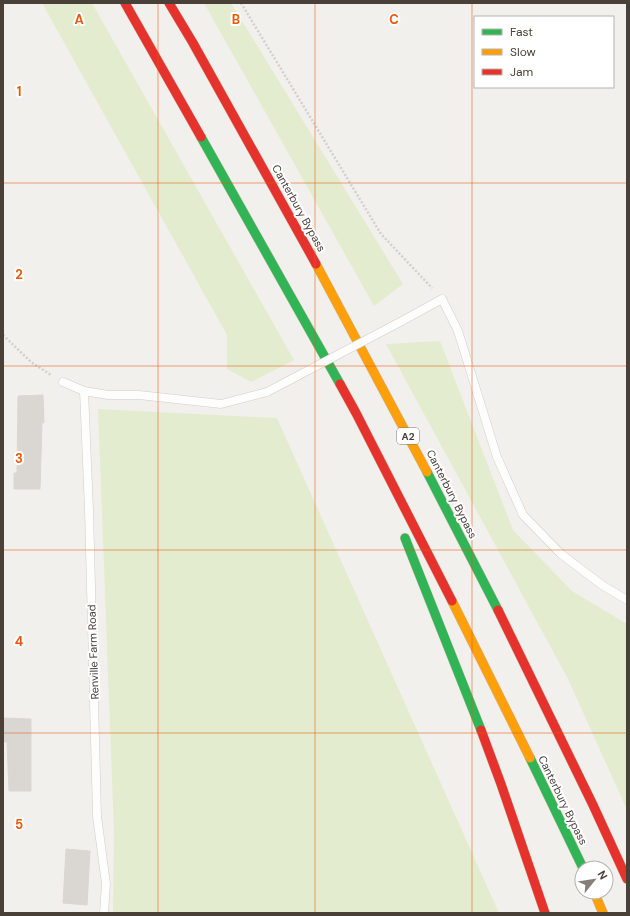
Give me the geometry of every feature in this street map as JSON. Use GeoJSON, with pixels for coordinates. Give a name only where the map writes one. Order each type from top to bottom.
{"type":"FeatureCollection","features":[{"type":"Feature","properties":{"kind":"highway","name":"Canterbury Bypass"},"geometry":{"type":"LineString","coordinates":[[125,3],[356,413],[481,659],[579,860]]}},
{"type":"Feature","properties":{"kind":"highway","name":"Canterbury Bypass"},"geometry":{"type":"LineString","coordinates":[[169,3],[193,43],[320,272],[429,476],[508,629],[627,879]]}},
{"type":"Feature","properties":{"kind":"highway"},"geometry":{"type":"LineString","coordinates":[[356,413],[391,502]]}},
{"type":"Feature","properties":{"kind":"highway"},"geometry":{"type":"LineString","coordinates":[[403,532],[465,688],[501,784],[545,913]]}},
{"type":"Feature","properties":{"kind":"highway"},"geometry":{"type":"LineString","coordinates":[[597,900],[603,913]]}},
{"type":"Feature","properties":{"kind":"lane"},"geometry":{"type":"LineString","coordinates":[[63,382],[84,391],[108,395],[139,394],[221,404],[267,392],[442,299],[458,331],[498,457],[523,515],[561,554],[602,585],[627,600]]}},
{"type":"Feature","properties":{"kind":"lane","name":"Renville Farm Road"},"geometry":{"type":"LineString","coordinates":[[84,391],[89,510],[97,816],[106,884],[104,913]]}},
{"type":"Feature","properties":{"kind":"path"},"geometry":{"type":"LineString","coordinates":[[241,3],[381,234],[442,299]]}},
{"type":"Feature","properties":{"kind":"path"},"geometry":{"type":"LineString","coordinates":[[3,335],[31,362],[63,382]]}},
{"type":"Feature","properties":{"kind":"green space"},"geometry":{"type":"Polygon","coordinates":[[[42,3],[92,3],[294,360],[251,382],[227,369],[227,335],[42,3]]]}},
{"type":"Feature","properties":{"kind":"green space"},"geometry":{"type":"Polygon","coordinates":[[[204,3],[231,3],[403,284],[374,306],[204,3]]]}},
{"type":"Feature","properties":{"kind":"green space"},"geometry":{"type":"Polygon","coordinates":[[[440,341],[513,530],[572,591],[627,624],[627,810],[568,679],[386,344],[440,341]]]}},
{"type":"Feature","properties":{"kind":"green space"},"geometry":{"type":"Polygon","coordinates":[[[98,409],[277,418],[499,913],[113,913],[114,832],[98,409]]]}},
{"type":"Feature","properties":{"kind":"building"},"geometry":{"type":"Polygon","coordinates":[[[43,395],[44,423],[42,422],[40,489],[14,489],[14,473],[17,473],[18,396],[43,395]]]}},
{"type":"Feature","properties":{"kind":"building"},"geometry":{"type":"Polygon","coordinates":[[[3,718],[31,719],[31,791],[9,791],[7,742],[3,742],[3,718]]]}},
{"type":"Feature","properties":{"kind":"building"},"geometry":{"type":"Polygon","coordinates":[[[66,849],[90,851],[87,905],[63,903],[66,849]]]}},
{"type":"Feature","properties":{"kind":"traffic: fast"},"geometry":{"type":"LineString","coordinates":[[201,137],[340,384]]}},
{"type":"Feature","properties":{"kind":"traffic: fast"},"geometry":{"type":"LineString","coordinates":[[427,472],[498,610]]}},
{"type":"Feature","properties":{"kind":"traffic: fast"},"geometry":{"type":"LineString","coordinates":[[405,538],[481,730]]}},
{"type":"Feature","properties":{"kind":"traffic: fast"},"geometry":{"type":"LineString","coordinates":[[530,758],[579,860]]}},
{"type":"Feature","properties":{"kind":"traffic: slow"},"geometry":{"type":"LineString","coordinates":[[316,264],[427,472]]}},
{"type":"Feature","properties":{"kind":"traffic: slow"},"geometry":{"type":"LineString","coordinates":[[452,601],[530,758]]}},
{"type":"Feature","properties":{"kind":"traffic: slow"},"geometry":{"type":"LineString","coordinates":[[597,900],[603,913]]}},
{"type":"Feature","properties":{"kind":"traffic: jam"},"geometry":{"type":"LineString","coordinates":[[125,3],[201,137]]}},
{"type":"Feature","properties":{"kind":"traffic: jam"},"geometry":{"type":"LineString","coordinates":[[169,3],[193,43],[316,264]]}},
{"type":"Feature","properties":{"kind":"traffic: jam"},"geometry":{"type":"LineString","coordinates":[[340,384],[452,601]]}},
{"type":"Feature","properties":{"kind":"traffic: jam"},"geometry":{"type":"LineString","coordinates":[[498,610],[593,805],[627,879]]}},
{"type":"Feature","properties":{"kind":"traffic: jam"},"geometry":{"type":"LineString","coordinates":[[481,730],[545,913]]}}]}
